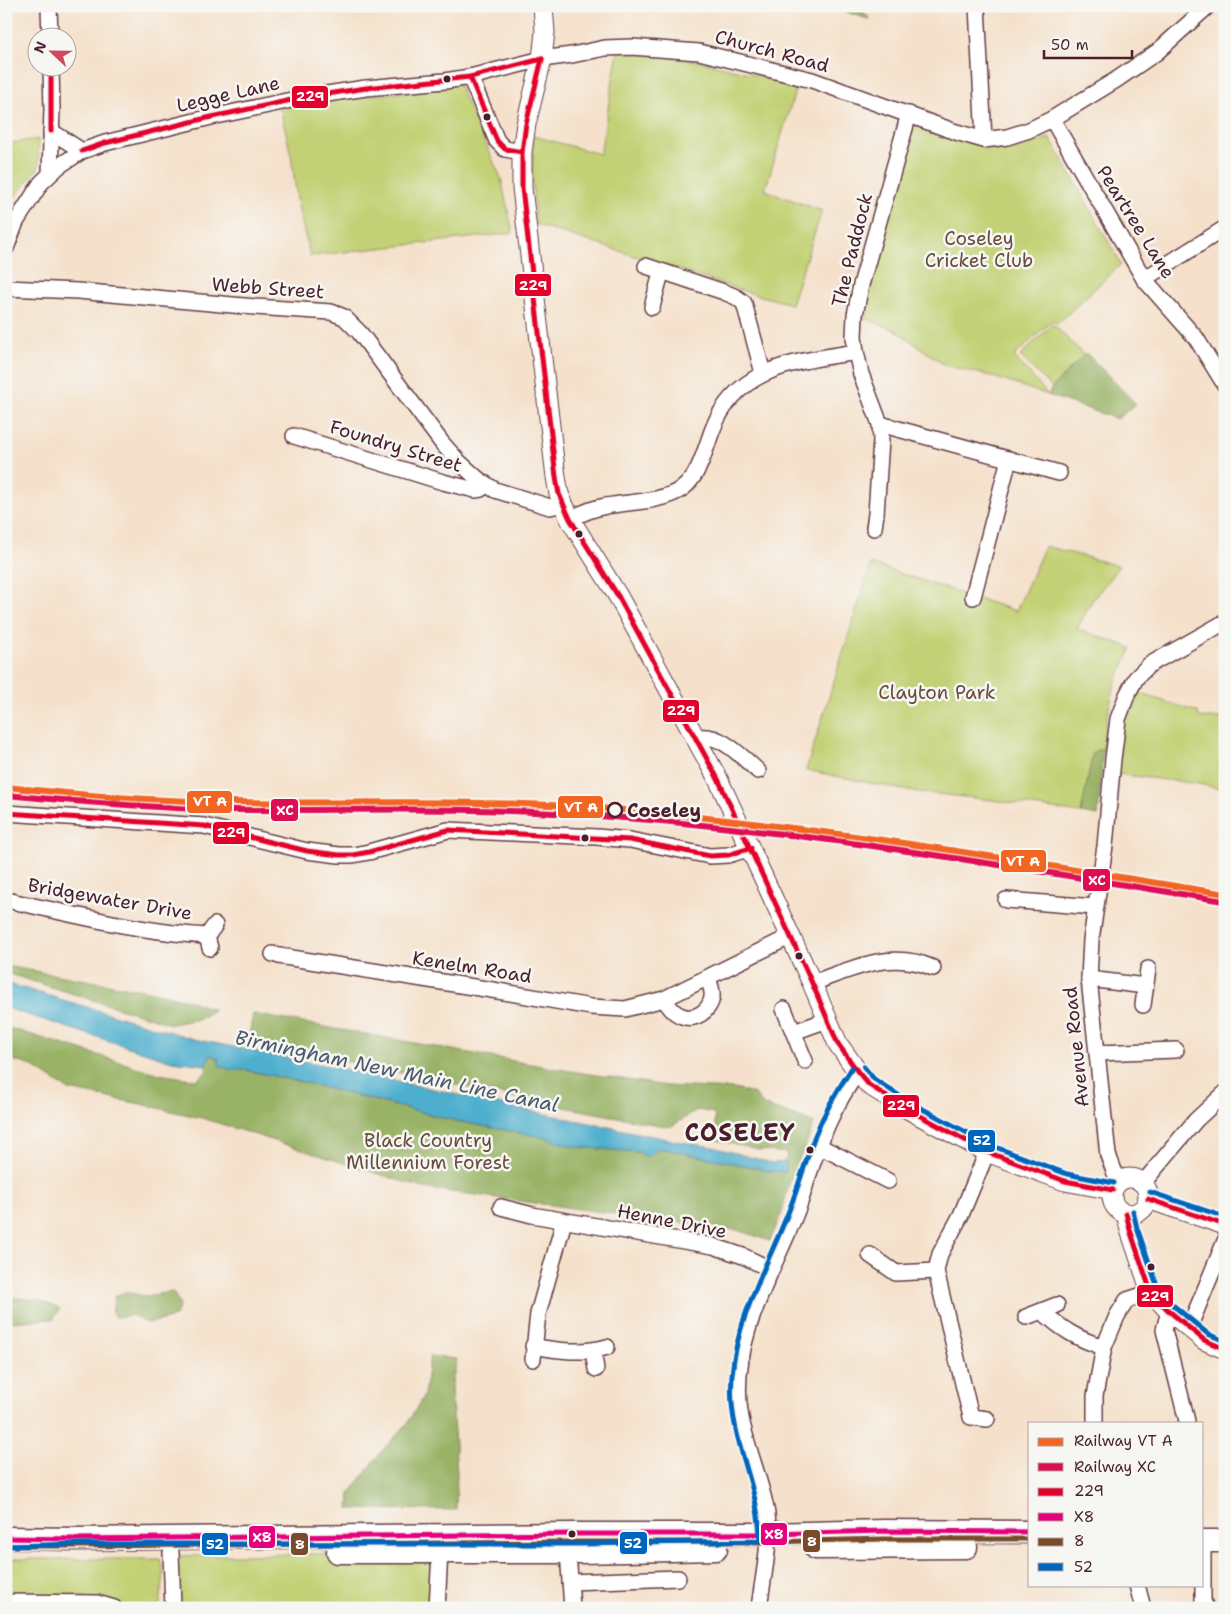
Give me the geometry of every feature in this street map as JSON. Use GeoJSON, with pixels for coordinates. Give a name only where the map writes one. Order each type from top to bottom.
{"type":"FeatureCollection","features":[{"type":"Feature","properties":{"kind":"highway"},"geometry":{"type":"LineString","coordinates":[[1204,1526],[1225,1526]]}},
{"type":"Feature","properties":{"kind":"highway"},"geometry":{"type":"LineString","coordinates":[[767,1541],[884,1531],[1028,1532]]}},
{"type":"Feature","properties":{"kind":"highway"},"geometry":{"type":"LineString","coordinates":[[6,1538],[440,1544],[767,1541],[1028,1546]]}},
{"type":"Feature","properties":{"kind":"highway"},"geometry":{"type":"LineString","coordinates":[[1204,1541],[1225,1541]]}},
{"type":"Feature","properties":{"kind":"highway"},"geometry":{"type":"LineString","coordinates":[[6,1554],[171,1552],[440,1544]]}},
{"type":"Feature","properties":{"kind":"main road"},"geometry":{"type":"LineString","coordinates":[[543,6],[545,32],[542,59],[526,124],[522,152],[523,212],[556,477],[567,512],[618,596],[724,793],[791,936],[838,1044],[869,1085],[902,1106],[987,1152],[1065,1181],[1116,1186],[1132,1177],[1146,1191],[1225,1225]]}},
{"type":"Feature","properties":{"kind":"main road"},"geometry":{"type":"LineString","coordinates":[[1116,1186],[1113,1201],[1116,1208],[1126,1213],[1138,1212],[1146,1191]]}},
{"type":"Feature","properties":{"kind":"main road"},"geometry":{"type":"LineString","coordinates":[[1126,1213],[1130,1230],[1152,1292],[1168,1311],[1204,1340],[1225,1349]]}},
{"type":"Feature","properties":{"kind":"street"},"geometry":{"type":"LineString","coordinates":[[49,6],[50,28]]}},
{"type":"Feature","properties":{"kind":"street"},"geometry":{"type":"LineString","coordinates":[[977,6],[984,140],[1007,137],[1030,130],[1052,119],[1116,80],[1157,52],[1208,6]]}},
{"type":"Feature","properties":{"kind":"street","name":"Church Road"},"geometry":{"type":"LineString","coordinates":[[542,59],[605,48],[632,47],[699,52],[812,80],[956,132],[984,140]]}},
{"type":"Feature","properties":{"kind":"street","name":"Legge Lane"},"geometry":{"type":"LineString","coordinates":[[6,248],[24,208],[41,183],[70,158],[82,151],[207,118],[301,98],[366,88],[470,77],[542,59]]}},
{"type":"Feature","properties":{"kind":"street"},"geometry":{"type":"LineString","coordinates":[[470,77],[497,141],[505,148],[522,152]]}},
{"type":"Feature","properties":{"kind":"street"},"geometry":{"type":"LineString","coordinates":[[50,174],[51,78]]}},
{"type":"Feature","properties":{"kind":"street","name":"The Paddock"},"geometry":{"type":"LineString","coordinates":[[871,518],[881,440],[880,424],[861,374],[854,337],[855,315],[861,285],[909,114]]}},
{"type":"Feature","properties":{"kind":"street","name":"Peartree Lane"},"geometry":{"type":"LineString","coordinates":[[1052,119],[1144,279],[1196,338],[1225,385]]}},
{"type":"Feature","properties":{"kind":"street"},"geometry":{"type":"LineString","coordinates":[[51,131],[82,151]]}},
{"type":"Feature","properties":{"kind":"street"},"geometry":{"type":"LineString","coordinates":[[1144,279],[1225,228]]}},
{"type":"Feature","properties":{"kind":"street"},"geometry":{"type":"LineString","coordinates":[[646,266],[736,296],[744,303],[763,373]]}},
{"type":"Feature","properties":{"kind":"street"},"geometry":{"type":"LineString","coordinates":[[652,307],[661,272]]}},
{"type":"Feature","properties":{"kind":"street","name":"Webb Street"},"geometry":{"type":"LineString","coordinates":[[6,288],[78,291],[331,312],[344,317],[360,333],[442,444],[458,461],[486,485],[495,490],[567,512]]}},
{"type":"Feature","properties":{"kind":"street"},"geometry":{"type":"LineString","coordinates":[[567,512],[666,496],[684,487],[696,472],[722,409],[730,398],[747,383],[763,373],[795,362],[856,352]]}},
{"type":"Feature","properties":{"kind":"street"},"geometry":{"type":"LineString","coordinates":[[880,424],[1059,473]]}},
{"type":"Feature","properties":{"kind":"street","name":"Foundry Street"},"geometry":{"type":"LineString","coordinates":[[294,436],[443,482],[475,490],[481,489],[486,485]]}},
{"type":"Feature","properties":{"kind":"street"},"geometry":{"type":"LineString","coordinates":[[973,597],[1009,459]]}},
{"type":"Feature","properties":{"kind":"street","name":"Avenue Road"},"geometry":{"type":"LineString","coordinates":[[1116,1186],[1108,1155],[1089,979],[1090,940],[1105,846],[1118,720],[1127,695],[1136,678],[1149,665],[1161,657],[1223,628]]}},
{"type":"Feature","properties":{"kind":"street"},"geometry":{"type":"LineString","coordinates":[[696,738],[703,736],[719,741],[758,770]]}},
{"type":"Feature","properties":{"kind":"street"},"geometry":{"type":"LineString","coordinates":[[6,813],[204,826],[306,851],[339,855],[369,852],[448,830],[597,837],[639,842],[710,856],[728,855],[751,848]]}},
{"type":"Feature","properties":{"kind":"street","name":"Bridgewater Drive"},"geometry":{"type":"LineString","coordinates":[[6,900],[145,930],[211,936]]}},
{"type":"Feature","properties":{"kind":"street"},"geometry":{"type":"LineString","coordinates":[[1006,900],[1095,907]]}},
{"type":"Feature","properties":{"kind":"street","name":"Kenelm Road"},"geometry":{"type":"LineString","coordinates":[[273,954],[591,1007],[625,1009],[664,999],[791,936]]}},
{"type":"Feature","properties":{"kind":"street"},"geometry":{"type":"LineString","coordinates":[[812,983],[877,961],[898,960],[923,964],[933,968]]}},
{"type":"Feature","properties":{"kind":"street"},"geometry":{"type":"LineString","coordinates":[[1143,1005],[1148,969]]}},
{"type":"Feature","properties":{"kind":"street"},"geometry":{"type":"LineString","coordinates":[[664,999],[676,1013],[682,1016],[696,1016],[711,1004],[712,991],[708,978]]}},
{"type":"Feature","properties":{"kind":"street"},"geometry":{"type":"LineString","coordinates":[[1089,979],[1145,986]]}},
{"type":"Feature","properties":{"kind":"street"},"geometry":{"type":"LineString","coordinates":[[784,1009],[805,1061]]}},
{"type":"Feature","properties":{"kind":"street"},"geometry":{"type":"LineString","coordinates":[[794,1032],[827,1020]]}},
{"type":"Feature","properties":{"kind":"street"},"geometry":{"type":"LineString","coordinates":[[1097,1053],[1176,1050]]}},
{"type":"Feature","properties":{"kind":"street"},"geometry":{"type":"LineString","coordinates":[[759,1608],[767,1541],[766,1512],[741,1414],[738,1385],[742,1353],[748,1325],[770,1269],[796,1213],[829,1119],[839,1098],[858,1072]]}},
{"type":"Feature","properties":{"kind":"street"},"geometry":{"type":"LineString","coordinates":[[1146,1191],[1196,1120],[1225,1093]]}},
{"type":"Feature","properties":{"kind":"street"},"geometry":{"type":"LineString","coordinates":[[820,1146],[888,1181]]}},
{"type":"Feature","properties":{"kind":"street"},"geometry":{"type":"LineString","coordinates":[[987,1152],[961,1215],[940,1254],[936,1271],[971,1417],[987,1419]]}},
{"type":"Feature","properties":{"kind":"street","name":"Henne Drive"},"geometry":{"type":"LineString","coordinates":[[501,1207],[564,1221],[712,1246],[743,1256],[770,1269]]}},
{"type":"Feature","properties":{"kind":"street"},"geometry":{"type":"LineString","coordinates":[[564,1221],[538,1314],[533,1352],[552,1350],[593,1351],[608,1347]]}},
{"type":"Feature","properties":{"kind":"street"},"geometry":{"type":"LineString","coordinates":[[1189,1328],[1225,1241]]}},
{"type":"Feature","properties":{"kind":"street"},"geometry":{"type":"LineString","coordinates":[[875,1255],[896,1273],[936,1271]]}},
{"type":"Feature","properties":{"kind":"street"},"geometry":{"type":"LineString","coordinates":[[1095,1422],[1095,1396],[1104,1347],[1117,1316],[1127,1300],[1152,1292]]}},
{"type":"Feature","properties":{"kind":"street"},"geometry":{"type":"LineString","coordinates":[[1026,1317],[1057,1305]]}},
{"type":"Feature","properties":{"kind":"street"},"geometry":{"type":"LineString","coordinates":[[1042,1311],[1056,1325],[1069,1333],[1086,1342],[1104,1347]]}},
{"type":"Feature","properties":{"kind":"street"},"geometry":{"type":"LineString","coordinates":[[1168,1311],[1164,1330],[1187,1421]]}},
{"type":"Feature","properties":{"kind":"street"},"geometry":{"type":"LineString","coordinates":[[593,1351],[596,1369]]}},
{"type":"Feature","properties":{"kind":"street"},"geometry":{"type":"LineString","coordinates":[[568,1543],[572,1608]]}},
{"type":"Feature","properties":{"kind":"street"},"geometry":{"type":"LineString","coordinates":[[437,1608],[440,1544]]}},
{"type":"Feature","properties":{"kind":"street"},"geometry":{"type":"LineString","coordinates":[[171,1552],[173,1608]]}},
{"type":"Feature","properties":{"kind":"street"},"geometry":{"type":"LineString","coordinates":[[570,1582],[678,1578]]}},
{"type":"Feature","properties":{"kind":"street"},"geometry":{"type":"LineString","coordinates":[[1137,1586],[1143,1608]]}},
{"type":"Feature","properties":{"kind":"street"},"geometry":{"type":"LineString","coordinates":[[1203,1586],[1203,1601],[1206,1608]]}},
{"type":"Feature","properties":{"kind":"street"},"geometry":{"type":"LineString","coordinates":[[6,1602],[97,1603],[114,1608]]}},
{"type":"Feature","properties":{"kind":"green space"},"geometry":{"type":"Polygon","coordinates":[[[828,6],[859,6],[871,20],[828,6]]]}},
{"type":"Feature","properties":{"kind":"green space"},"geometry":{"type":"Polygon","coordinates":[[[618,51],[699,61],[797,85],[765,190],[822,211],[791,304],[750,293],[535,224],[532,173],[534,136],[600,154],[618,51]]]}},
{"type":"Feature","properties":{"kind":"green space"},"geometry":{"type":"Polygon","coordinates":[[[458,84],[501,178],[513,233],[310,256],[298,206],[291,155],[280,107],[301,102],[408,92],[458,84]]]}},
{"type":"Feature","properties":{"kind":"green space","name":"Coseley Cricket Club"},"geometry":{"type":"Polygon","coordinates":[[[917,124],[980,146],[1010,149],[1050,138],[1121,264],[1057,324],[1053,320],[1014,356],[1048,395],[987,375],[946,366],[897,331],[862,317],[880,225],[909,130],[917,124]]]}},
{"type":"Feature","properties":{"kind":"green space"},"geometry":{"type":"Polygon","coordinates":[[[38,139],[39,167],[6,207],[6,144],[38,139]]]}},
{"type":"Feature","properties":{"kind":"green space"},"geometry":{"type":"Polygon","coordinates":[[[1053,324],[1084,355],[1052,388],[1020,356],[1053,324]]]}},
{"type":"Feature","properties":{"kind":"green space"},"geometry":{"type":"Polygon","coordinates":[[[1086,353],[1136,404],[1117,419],[1048,395],[1052,388],[1086,353]]]}},
{"type":"Feature","properties":{"kind":"green space","name":"Clayton Park"},"geometry":{"type":"Polygon","coordinates":[[[1045,546],[1119,566],[1092,601],[1077,629],[1132,648],[1115,683],[1107,717],[1094,815],[992,800],[909,791],[806,770],[871,564],[1016,611],[1045,546]]]}},
{"type":"Feature","properties":{"kind":"green space"},"geometry":{"type":"Polygon","coordinates":[[[1132,691],[1198,712],[1199,718],[1225,718],[1225,790],[1199,784],[1117,774],[1124,721],[1132,691]]]}},
{"type":"Feature","properties":{"kind":"green space"},"geometry":{"type":"Polygon","coordinates":[[[1103,748],[1098,816],[1081,813],[1093,752],[1103,748]]]}},
{"type":"Feature","properties":{"kind":"green space"},"geometry":{"type":"Polygon","coordinates":[[[6,966],[153,992],[191,1001],[214,1010],[199,1019],[171,1024],[6,973],[6,966]]]}},
{"type":"Feature","properties":{"kind":"green space","name":"Black Country Millennium Forest"},"geometry":{"type":"Polygon","coordinates":[[[253,1014],[558,1069],[666,1086],[734,1089],[755,1094],[763,1105],[814,1123],[790,1181],[781,1215],[770,1241],[737,1230],[423,1188],[202,1118],[69,1090],[32,1066],[6,1058],[6,1027],[159,1074],[197,1080],[207,1071],[205,1065],[210,1055],[218,1058],[230,1069],[246,1070],[306,1083],[456,1121],[542,1137],[576,1147],[638,1152],[648,1156],[659,1148],[767,1171],[784,1167],[787,1153],[759,1150],[717,1140],[714,1113],[698,1110],[670,1127],[527,1100],[248,1040],[253,1014]]]}},
{"type":"Feature","properties":{"kind":"green space"},"geometry":{"type":"Polygon","coordinates":[[[126,1292],[144,1296],[173,1292],[180,1305],[176,1315],[164,1320],[146,1323],[132,1315],[115,1317],[112,1313],[115,1296],[126,1292]]]}},
{"type":"Feature","properties":{"kind":"green space"},"geometry":{"type":"Polygon","coordinates":[[[6,1297],[39,1300],[60,1309],[53,1319],[6,1322],[6,1297]]]}},
{"type":"Feature","properties":{"kind":"green space"},"geometry":{"type":"Polygon","coordinates":[[[430,1356],[457,1359],[451,1388],[457,1473],[456,1510],[349,1509],[350,1493],[382,1451],[407,1424],[424,1395],[430,1356]]]}},
{"type":"Feature","properties":{"kind":"green space"},"geometry":{"type":"Polygon","coordinates":[[[440,1552],[437,1608],[173,1608],[171,1556],[440,1552]]]}},
{"type":"Feature","properties":{"kind":"green space"},"geometry":{"type":"Polygon","coordinates":[[[6,1559],[160,1559],[164,1574],[160,1604],[153,1608],[123,1608],[88,1597],[6,1595],[6,1559]]]}},
{"type":"Feature","properties":{"kind":"water"},"geometry":{"type":"Polygon","coordinates":[[[6,983],[194,1039],[359,1072],[507,1106],[713,1147],[772,1163],[786,1162],[786,1172],[766,1171],[659,1148],[648,1157],[638,1152],[576,1147],[542,1137],[456,1121],[306,1083],[246,1070],[230,1070],[219,1065],[218,1058],[211,1055],[205,1065],[172,1061],[6,1008],[6,983]]]}},
{"type":"Feature","properties":{"kind":"transit line","name":"229"},"geometry":{"type":"LineString","coordinates":[[542,59],[526,124],[522,152],[522,188],[556,477],[559,494],[570,519],[618,596],[719,781],[838,1044],[858,1072],[869,1085],[902,1106],[987,1152],[1065,1181],[1113,1190]]}},
{"type":"Feature","properties":{"kind":"transit line","name":"229"},"geometry":{"type":"LineString","coordinates":[[82,151],[105,143],[207,118],[301,98],[366,88],[470,77],[542,59]]}},
{"type":"Feature","properties":{"kind":"transit line","name":"229"},"geometry":{"type":"LineString","coordinates":[[470,77],[497,141],[505,149],[522,152]]}},
{"type":"Feature","properties":{"kind":"transit line","name":"229"},"geometry":{"type":"LineString","coordinates":[[51,78],[51,131]]}},
{"type":"Feature","properties":{"kind":"transit line"},"geometry":{"type":"LineString","coordinates":[[6,787],[172,800],[495,803],[584,807],[665,814],[745,822],[906,843],[1225,894]]}},
{"type":"Feature","properties":{"kind":"transit line","name":"229"},"geometry":{"type":"LineString","coordinates":[[6,813],[204,826],[307,851],[339,855],[369,852],[448,830],[630,840],[710,856],[728,855],[751,848]]}},
{"type":"Feature","properties":{"kind":"transit line","name":"52"},"geometry":{"type":"LineString","coordinates":[[864,1067],[874,1079],[906,1100],[990,1145],[1067,1174],[1114,1183]]}},
{"type":"Feature","properties":{"kind":"transit line","name":"52"},"geometry":{"type":"LineString","coordinates":[[6,1546],[82,1544],[580,1544],[760,1541],[756,1506],[734,1421],[732,1378],[735,1354],[749,1306],[788,1213],[814,1138],[831,1102],[852,1068]]}},
{"type":"Feature","properties":{"kind":"transit line","name":"52"},"geometry":{"type":"LineString","coordinates":[[1150,1192],[1225,1217]]}},
{"type":"Feature","properties":{"kind":"transit line","name":"229"},"geometry":{"type":"LineString","coordinates":[[1148,1199],[1225,1225]]}},
{"type":"Feature","properties":{"kind":"transit line","name":"52"},"geometry":{"type":"LineString","coordinates":[[1133,1211],[1158,1288],[1174,1306],[1208,1334],[1225,1341]]}},
{"type":"Feature","properties":{"kind":"transit line","name":"229"},"geometry":{"type":"LineString","coordinates":[[1126,1213],[1151,1292],[1169,1311],[1204,1340],[1225,1349]]}},
{"type":"Feature","properties":{"kind":"transit line","name":"X8"},"geometry":{"type":"LineString","coordinates":[[6,1538],[768,1534],[884,1531],[1028,1532]]}},
{"type":"Feature","properties":{"kind":"transit line","name":"8"},"geometry":{"type":"LineString","coordinates":[[6,1546],[1028,1539]]}},
{"type":"Feature","properties":{"kind":"rail line","name":"XC"},"geometry":{"type":"LineString","coordinates":[[6,795],[199,809],[406,809],[539,812],[664,821],[825,839],[1224,901]]}},
{"type":"Feature","properties":{"kind":"place","name":"Coseley"},"geometry":{"type":"Point","coordinates":[615,810]}},
{"type":"Feature","properties":{"kind":"district","name":"COSELEY"},"geometry":{"type":"Point","coordinates":[740,1133]}},
{"type":"Feature","properties":{"kind":"water label","name":"Birmingham New Main Line Canal"},"geometry":{"type":"Point","coordinates":[397,1071]}}]}
